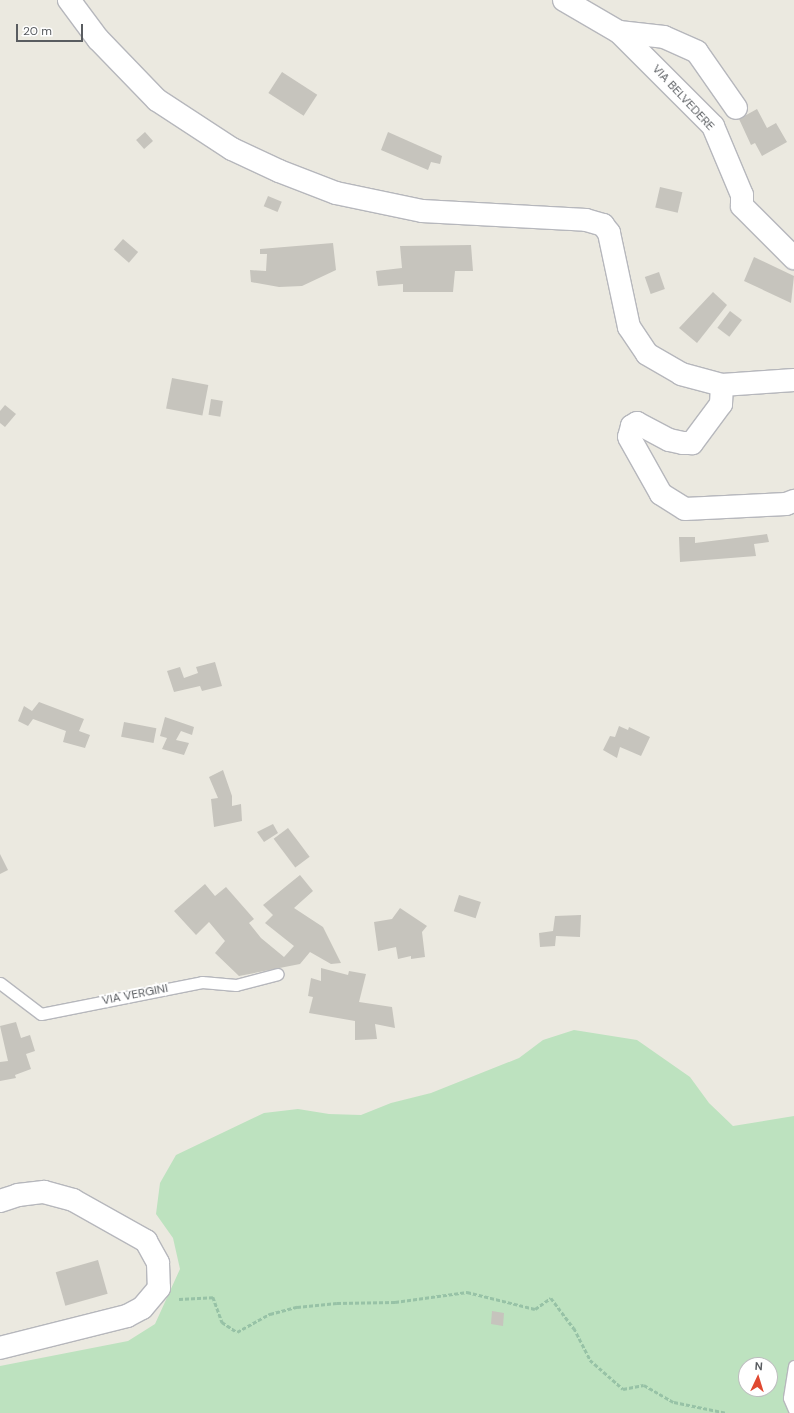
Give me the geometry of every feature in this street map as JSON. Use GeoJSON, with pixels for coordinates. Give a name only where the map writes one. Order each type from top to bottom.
{"type":"FeatureCollection","features":[{"type":"Feature","properties":{"kind":"street"},"geometry":{"type":"LineString","coordinates":[[69,0],[98,39],[157,100],[232,149],[279,171],[336,193],[422,211],[586,220],[603,225],[609,233],[629,328],[647,354],[681,374],[722,385],[794,380]]}},
{"type":"Feature","properties":{"kind":"street"},"geometry":{"type":"LineString","coordinates":[[564,0],[619,32],[664,37],[697,52],[736,108]]}},
{"type":"Feature","properties":{"kind":"street","name":"VIA BELVEDERE"},"geometry":{"type":"LineString","coordinates":[[619,32],[713,126],[742,195],[742,206],[794,258]]}},
{"type":"Feature","properties":{"kind":"street"},"geometry":{"type":"LineString","coordinates":[[722,385],[721,404],[692,443],[669,440],[637,423],[632,426],[629,437],[661,494],[685,509],[786,504],[794,501]]}},
{"type":"Feature","properties":{"kind":"street"},"geometry":{"type":"LineString","coordinates":[[0,1200],[18,1195],[44,1192],[73,1200],[146,1241],[158,1263],[159,1288],[142,1308],[127,1316],[0,1348]]}},
{"type":"Feature","properties":{"kind":"lane","name":"VIA VERGINI"},"geometry":{"type":"LineString","coordinates":[[0,984],[41,1014],[202,982],[236,985],[278,974]]}},
{"type":"Feature","properties":{"kind":"lane"},"geometry":{"type":"LineString","coordinates":[[794,1366],[789,1398],[794,1410]]}},
{"type":"Feature","properties":{"kind":"path"},"geometry":{"type":"LineString","coordinates":[[159,1288],[177,1299],[213,1297],[222,1322],[237,1332],[270,1314],[297,1307],[395,1302],[467,1292],[535,1310],[550,1298],[574,1328],[590,1360],[623,1389],[644,1385],[674,1402],[727,1413]]}},
{"type":"Feature","properties":{"kind":"green space"},"geometry":{"type":"Polygon","coordinates":[[[574,1030],[637,1040],[690,1077],[709,1103],[733,1126],[794,1116],[794,1413],[0,1413],[0,1366],[128,1341],[155,1324],[180,1269],[173,1238],[156,1214],[160,1183],[176,1155],[264,1113],[298,1109],[329,1114],[361,1115],[391,1103],[431,1093],[519,1058],[543,1040],[574,1030]]]}},
{"type":"Feature","properties":{"kind":"building"},"geometry":{"type":"Polygon","coordinates":[[[282,72],[317,95],[304,116],[268,93],[282,72]]]}},
{"type":"Feature","properties":{"kind":"building"},"geometry":{"type":"Polygon","coordinates":[[[757,109],[767,128],[776,123],[787,142],[762,156],[755,143],[751,145],[739,119],[757,109]]]}},
{"type":"Feature","properties":{"kind":"building"},"geometry":{"type":"Polygon","coordinates":[[[145,132],[153,141],[144,149],[136,140],[145,132]]]}},
{"type":"Feature","properties":{"kind":"building"},"geometry":{"type":"Polygon","coordinates":[[[388,132],[442,156],[440,164],[431,162],[428,170],[381,150],[388,132]]]}},
{"type":"Feature","properties":{"kind":"building"},"geometry":{"type":"Polygon","coordinates":[[[660,187],[682,192],[678,213],[655,207],[660,187]]]}},
{"type":"Feature","properties":{"kind":"building"},"geometry":{"type":"Polygon","coordinates":[[[268,196],[282,202],[278,212],[264,206],[268,196]]]}},
{"type":"Feature","properties":{"kind":"building"},"geometry":{"type":"Polygon","coordinates":[[[123,239],[138,252],[129,263],[114,250],[123,239]]]}},
{"type":"Feature","properties":{"kind":"building"},"geometry":{"type":"Polygon","coordinates":[[[333,243],[336,270],[302,286],[279,287],[251,282],[250,270],[266,271],[267,254],[260,254],[260,249],[333,243]]]}},
{"type":"Feature","properties":{"kind":"building"},"geometry":{"type":"Polygon","coordinates":[[[471,245],[473,271],[455,271],[453,292],[403,292],[403,284],[378,286],[376,271],[402,268],[400,246],[471,245]]]}},
{"type":"Feature","properties":{"kind":"building"},"geometry":{"type":"Polygon","coordinates":[[[754,257],[794,276],[791,303],[744,281],[754,257]]]}},
{"type":"Feature","properties":{"kind":"building"},"geometry":{"type":"Polygon","coordinates":[[[659,272],[665,289],[651,294],[645,277],[659,272]]]}},
{"type":"Feature","properties":{"kind":"building"},"geometry":{"type":"Polygon","coordinates":[[[713,292],[727,305],[697,343],[679,328],[713,292]]]}},
{"type":"Feature","properties":{"kind":"building"},"geometry":{"type":"Polygon","coordinates":[[[730,311],[742,320],[729,337],[717,328],[730,311]]]}},
{"type":"Feature","properties":{"kind":"building"},"geometry":{"type":"Polygon","coordinates":[[[172,378],[208,385],[202,415],[166,408],[172,378]]]}},
{"type":"Feature","properties":{"kind":"building"},"geometry":{"type":"Polygon","coordinates":[[[211,399],[223,401],[220,417],[208,415],[211,399]]]}},
{"type":"Feature","properties":{"kind":"building"},"geometry":{"type":"Polygon","coordinates":[[[5,405],[16,414],[5,427],[0,423],[0,411],[5,405]]]}},
{"type":"Feature","properties":{"kind":"building"},"geometry":{"type":"Polygon","coordinates":[[[767,534],[769,542],[754,544],[756,556],[680,562],[679,537],[695,537],[695,543],[767,534]]]}},
{"type":"Feature","properties":{"kind":"building"},"geometry":{"type":"Polygon","coordinates":[[[215,662],[222,686],[202,691],[200,686],[174,692],[167,671],[180,667],[184,678],[198,673],[196,667],[215,662]]]}},
{"type":"Feature","properties":{"kind":"building"},"geometry":{"type":"Polygon","coordinates":[[[39,702],[84,719],[79,731],[90,735],[85,748],[63,742],[66,731],[33,719],[28,726],[18,721],[24,706],[32,711],[39,702]]]}},
{"type":"Feature","properties":{"kind":"building"},"geometry":{"type":"Polygon","coordinates":[[[165,717],[194,727],[192,735],[181,731],[176,740],[189,743],[184,755],[162,749],[167,738],[160,736],[165,717]]]}},
{"type":"Feature","properties":{"kind":"building"},"geometry":{"type":"Polygon","coordinates":[[[124,722],[156,728],[154,743],[121,737],[124,722]]]}},
{"type":"Feature","properties":{"kind":"building"},"geometry":{"type":"Polygon","coordinates":[[[619,726],[628,730],[629,727],[650,737],[641,756],[620,747],[617,758],[603,750],[610,736],[615,737],[619,726]]]}},
{"type":"Feature","properties":{"kind":"building"},"geometry":{"type":"Polygon","coordinates":[[[223,770],[232,796],[232,806],[241,804],[242,821],[214,827],[211,799],[218,798],[209,777],[223,770]]]}},
{"type":"Feature","properties":{"kind":"building"},"geometry":{"type":"Polygon","coordinates":[[[273,824],[278,833],[264,842],[257,832],[273,824]]]}},
{"type":"Feature","properties":{"kind":"building"},"geometry":{"type":"Polygon","coordinates":[[[288,828],[310,857],[295,868],[274,839],[288,828]]]}},
{"type":"Feature","properties":{"kind":"building"},"geometry":{"type":"Polygon","coordinates":[[[0,854],[8,870],[0,874],[0,854]]]}},
{"type":"Feature","properties":{"kind":"building"},"geometry":{"type":"Polygon","coordinates":[[[300,875],[313,891],[294,908],[323,927],[341,963],[331,964],[310,952],[300,964],[239,976],[215,953],[225,941],[209,922],[196,935],[174,911],[205,884],[215,896],[226,887],[254,919],[249,923],[261,938],[284,957],[294,946],[265,923],[273,915],[263,905],[300,875]]]}},
{"type":"Feature","properties":{"kind":"building"},"geometry":{"type":"Polygon","coordinates":[[[459,895],[481,902],[476,918],[454,911],[459,895]]]}},
{"type":"Feature","properties":{"kind":"building"},"geometry":{"type":"Polygon","coordinates":[[[400,908],[427,926],[422,932],[425,957],[411,959],[411,956],[398,959],[396,947],[378,951],[374,922],[392,919],[400,908]]]}},
{"type":"Feature","properties":{"kind":"building"},"geometry":{"type":"Polygon","coordinates":[[[581,915],[580,937],[556,936],[555,946],[540,947],[539,933],[553,931],[555,916],[581,915]]]}},
{"type":"Feature","properties":{"kind":"building"},"geometry":{"type":"Polygon","coordinates":[[[321,968],[348,975],[349,971],[366,974],[359,1002],[392,1007],[395,1028],[375,1024],[377,1039],[355,1040],[355,1021],[309,1013],[313,997],[308,996],[311,978],[321,981],[321,968]]]}},
{"type":"Feature","properties":{"kind":"building"},"geometry":{"type":"Polygon","coordinates":[[[16,1022],[21,1038],[30,1035],[35,1051],[26,1054],[31,1069],[15,1075],[16,1078],[0,1081],[0,1062],[8,1061],[0,1026],[16,1022]]]}},
{"type":"Feature","properties":{"kind":"building"},"geometry":{"type":"Polygon","coordinates":[[[98,1260],[108,1294],[65,1306],[56,1272],[98,1260]]]}},
{"type":"Feature","properties":{"kind":"building"},"geometry":{"type":"Polygon","coordinates":[[[492,1311],[504,1313],[503,1326],[491,1324],[492,1311]]]}}]}
